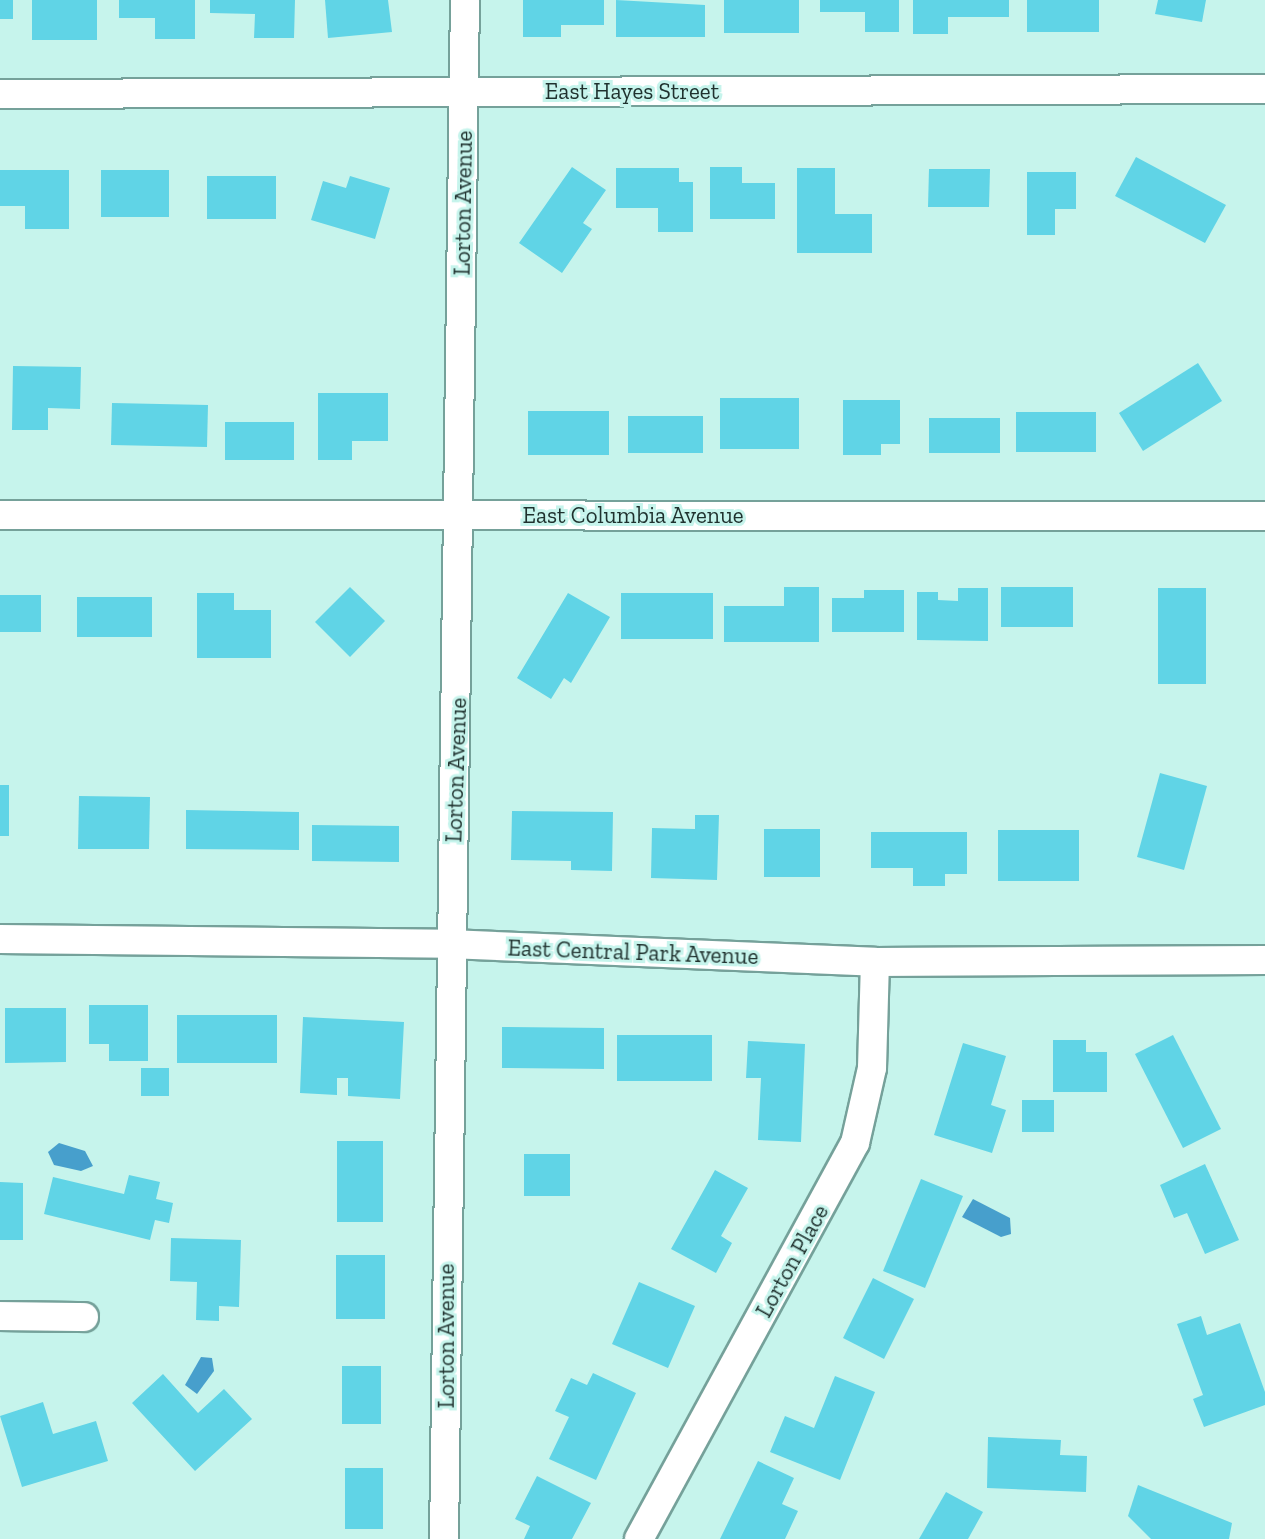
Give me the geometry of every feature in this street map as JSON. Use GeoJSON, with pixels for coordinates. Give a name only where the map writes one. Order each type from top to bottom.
{"type":"FeatureCollection","features":[{"type":"Feature","properties":{"kind":"street","name":"Lorton Avenue"},"geometry":{"type":"LineString","coordinates":[[444,1539],[449,944],[459,704],[465,0]]}},
{"type":"Feature","properties":{"kind":"street","name":"East Hayes Street"},"geometry":{"type":"LineString","coordinates":[[0,94],[1265,89]]}},
{"type":"Feature","properties":{"kind":"street","name":"East Columbia Avenue"},"geometry":{"type":"LineString","coordinates":[[0,515],[1265,516]]}},
{"type":"Feature","properties":{"kind":"street","name":"East Central Park Avenue"},"geometry":{"type":"LineString","coordinates":[[0,939],[449,944],[875,962],[1265,960]]}},
{"type":"Feature","properties":{"kind":"street","name":"Lorton Place"},"geometry":{"type":"LineString","coordinates":[[639,1539],[855,1143],[872,1068],[875,962]]}},
{"type":"Feature","properties":{"kind":"street"},"geometry":{"type":"LineString","coordinates":[[0,1316],[84,1317]]}},
{"type":"Feature","properties":{"kind":"water"},"geometry":{"type":"Polygon","coordinates":[[[59,1143],[85,1151],[93,1166],[81,1171],[54,1165],[48,1152],[59,1143]]]}},
{"type":"Feature","properties":{"kind":"water"},"geometry":{"type":"Polygon","coordinates":[[[973,1199],[1010,1218],[1011,1234],[1001,1237],[962,1217],[973,1199]]]}},
{"type":"Feature","properties":{"kind":"water"},"geometry":{"type":"Polygon","coordinates":[[[201,1357],[212,1358],[214,1371],[197,1394],[185,1385],[201,1357]]]}},
{"type":"Feature","properties":{"kind":"building"},"geometry":{"type":"Polygon","coordinates":[[[0,0],[13,0],[13,19],[0,19],[0,0]]]}},
{"type":"Feature","properties":{"kind":"building"},"geometry":{"type":"Polygon","coordinates":[[[32,0],[97,0],[97,40],[32,40],[32,0]]]}},
{"type":"Feature","properties":{"kind":"building"},"geometry":{"type":"Polygon","coordinates":[[[119,0],[195,0],[195,39],[155,39],[155,18],[119,18],[119,0]]]}},
{"type":"Feature","properties":{"kind":"building"},"geometry":{"type":"Polygon","coordinates":[[[210,0],[295,0],[294,38],[254,38],[255,14],[210,13],[210,0]]]}},
{"type":"Feature","properties":{"kind":"building"},"geometry":{"type":"Polygon","coordinates":[[[325,0],[388,0],[392,32],[328,38],[325,0]]]}},
{"type":"Feature","properties":{"kind":"building"},"geometry":{"type":"Polygon","coordinates":[[[523,0],[604,0],[604,25],[561,25],[561,37],[523,37],[523,0]]]}},
{"type":"Feature","properties":{"kind":"building"},"geometry":{"type":"Polygon","coordinates":[[[616,0],[705,5],[705,37],[616,37],[616,0]]]}},
{"type":"Feature","properties":{"kind":"building"},"geometry":{"type":"Polygon","coordinates":[[[724,0],[799,0],[799,33],[724,33],[724,0]]]}},
{"type":"Feature","properties":{"kind":"building"},"geometry":{"type":"Polygon","coordinates":[[[820,0],[899,0],[899,32],[865,32],[865,12],[820,12],[820,0]]]}},
{"type":"Feature","properties":{"kind":"building"},"geometry":{"type":"Polygon","coordinates":[[[913,0],[1009,0],[1009,17],[948,17],[948,34],[913,34],[913,0]]]}},
{"type":"Feature","properties":{"kind":"building"},"geometry":{"type":"Polygon","coordinates":[[[1027,0],[1099,0],[1099,32],[1027,32],[1027,0]]]}},
{"type":"Feature","properties":{"kind":"building"},"geometry":{"type":"Polygon","coordinates":[[[1158,0],[1206,0],[1202,22],[1155,14],[1158,0]]]}},
{"type":"Feature","properties":{"kind":"building"},"geometry":{"type":"Polygon","coordinates":[[[1136,157],[1226,205],[1205,243],[1115,196],[1136,157]]]}},
{"type":"Feature","properties":{"kind":"building"},"geometry":{"type":"Polygon","coordinates":[[[572,167],[606,190],[583,223],[592,229],[562,273],[519,243],[572,167]]]}},
{"type":"Feature","properties":{"kind":"building"},"geometry":{"type":"Polygon","coordinates":[[[710,167],[742,167],[742,183],[775,183],[775,219],[710,219],[710,167]]]}},
{"type":"Feature","properties":{"kind":"building"},"geometry":{"type":"Polygon","coordinates":[[[616,168],[679,168],[679,182],[693,182],[693,232],[658,232],[658,208],[616,208],[616,168]]]}},
{"type":"Feature","properties":{"kind":"building"},"geometry":{"type":"Polygon","coordinates":[[[797,168],[835,168],[835,214],[872,214],[872,253],[797,253],[797,168]]]}},
{"type":"Feature","properties":{"kind":"building"},"geometry":{"type":"Polygon","coordinates":[[[929,169],[990,169],[989,207],[928,207],[929,169]]]}},
{"type":"Feature","properties":{"kind":"building"},"geometry":{"type":"Polygon","coordinates":[[[0,170],[69,170],[69,229],[25,229],[25,206],[0,206],[0,170]]]}},
{"type":"Feature","properties":{"kind":"building"},"geometry":{"type":"Polygon","coordinates":[[[101,170],[169,170],[169,217],[101,217],[101,170]]]}},
{"type":"Feature","properties":{"kind":"building"},"geometry":{"type":"Polygon","coordinates":[[[1027,172],[1076,172],[1076,209],[1055,209],[1055,235],[1027,235],[1027,172]]]}},
{"type":"Feature","properties":{"kind":"building"},"geometry":{"type":"Polygon","coordinates":[[[207,176],[276,176],[276,219],[207,219],[207,176]]]}},
{"type":"Feature","properties":{"kind":"building"},"geometry":{"type":"Polygon","coordinates":[[[350,176],[390,188],[375,239],[311,220],[323,181],[346,188],[350,176]]]}},
{"type":"Feature","properties":{"kind":"building"},"geometry":{"type":"Polygon","coordinates":[[[1198,363],[1222,401],[1143,451],[1119,413],[1198,363]]]}},
{"type":"Feature","properties":{"kind":"building"},"geometry":{"type":"Polygon","coordinates":[[[13,366],[81,367],[80,409],[48,408],[48,430],[12,430],[13,366]]]}},
{"type":"Feature","properties":{"kind":"building"},"geometry":{"type":"Polygon","coordinates":[[[318,393],[388,393],[388,441],[352,441],[352,460],[318,460],[318,393]]]}},
{"type":"Feature","properties":{"kind":"building"},"geometry":{"type":"Polygon","coordinates":[[[720,398],[799,398],[799,449],[720,449],[720,398]]]}},
{"type":"Feature","properties":{"kind":"building"},"geometry":{"type":"Polygon","coordinates":[[[843,400],[900,400],[900,444],[881,444],[881,455],[843,455],[843,400]]]}},
{"type":"Feature","properties":{"kind":"building"},"geometry":{"type":"Polygon","coordinates":[[[112,403],[208,405],[207,447],[111,445],[112,403]]]}},
{"type":"Feature","properties":{"kind":"building"},"geometry":{"type":"Polygon","coordinates":[[[528,411],[609,411],[609,455],[528,455],[528,411]]]}},
{"type":"Feature","properties":{"kind":"building"},"geometry":{"type":"Polygon","coordinates":[[[1016,412],[1096,412],[1096,452],[1016,452],[1016,412]]]}},
{"type":"Feature","properties":{"kind":"building"},"geometry":{"type":"Polygon","coordinates":[[[628,416],[703,416],[703,453],[628,453],[628,416]]]}},
{"type":"Feature","properties":{"kind":"building"},"geometry":{"type":"Polygon","coordinates":[[[929,418],[1000,418],[1000,453],[929,453],[929,418]]]}},
{"type":"Feature","properties":{"kind":"building"},"geometry":{"type":"Polygon","coordinates":[[[225,422],[294,422],[294,460],[225,460],[225,422]]]}},
{"type":"Feature","properties":{"kind":"building"},"geometry":{"type":"Polygon","coordinates":[[[350,587],[385,621],[350,657],[315,622],[350,587]]]}},
{"type":"Feature","properties":{"kind":"building"},"geometry":{"type":"Polygon","coordinates":[[[784,587],[819,587],[819,642],[724,642],[724,606],[784,606],[784,587]]]}},
{"type":"Feature","properties":{"kind":"building"},"geometry":{"type":"Polygon","coordinates":[[[1001,587],[1073,587],[1073,627],[1001,627],[1001,587]]]}},
{"type":"Feature","properties":{"kind":"building"},"geometry":{"type":"Polygon","coordinates":[[[958,588],[988,588],[988,641],[917,640],[917,592],[938,592],[938,600],[958,601],[958,588]]]}},
{"type":"Feature","properties":{"kind":"building"},"geometry":{"type":"Polygon","coordinates":[[[1158,588],[1206,588],[1206,684],[1158,684],[1158,588]]]}},
{"type":"Feature","properties":{"kind":"building"},"geometry":{"type":"Polygon","coordinates":[[[864,590],[904,590],[904,632],[832,632],[832,598],[864,598],[864,590]]]}},
{"type":"Feature","properties":{"kind":"building"},"geometry":{"type":"Polygon","coordinates":[[[197,593],[234,593],[234,610],[271,610],[271,658],[197,658],[197,593]]]}},
{"type":"Feature","properties":{"kind":"building"},"geometry":{"type":"Polygon","coordinates":[[[568,593],[610,617],[571,683],[564,678],[551,699],[517,678],[568,593]]]}},
{"type":"Feature","properties":{"kind":"building"},"geometry":{"type":"Polygon","coordinates":[[[621,593],[713,593],[713,639],[621,639],[621,593]]]}},
{"type":"Feature","properties":{"kind":"building"},"geometry":{"type":"Polygon","coordinates":[[[0,595],[41,595],[41,632],[0,632],[0,595]]]}},
{"type":"Feature","properties":{"kind":"building"},"geometry":{"type":"Polygon","coordinates":[[[77,597],[152,597],[152,637],[77,637],[77,597]]]}},
{"type":"Feature","properties":{"kind":"building"},"geometry":{"type":"Polygon","coordinates":[[[1160,773],[1207,786],[1184,870],[1137,857],[1160,773]]]}},
{"type":"Feature","properties":{"kind":"building"},"geometry":{"type":"Polygon","coordinates":[[[0,785],[9,785],[9,836],[0,836],[0,785]]]}},
{"type":"Feature","properties":{"kind":"building"},"geometry":{"type":"Polygon","coordinates":[[[79,796],[150,797],[149,849],[78,849],[79,796]]]}},
{"type":"Feature","properties":{"kind":"building"},"geometry":{"type":"Polygon","coordinates":[[[186,810],[299,812],[299,850],[186,849],[186,810]]]}},
{"type":"Feature","properties":{"kind":"building"},"geometry":{"type":"Polygon","coordinates":[[[512,811],[613,812],[612,871],[571,870],[571,861],[511,860],[512,811]]]}},
{"type":"Feature","properties":{"kind":"building"},"geometry":{"type":"Polygon","coordinates":[[[695,815],[719,815],[717,880],[651,878],[652,828],[695,829],[695,815]]]}},
{"type":"Feature","properties":{"kind":"building"},"geometry":{"type":"Polygon","coordinates":[[[312,825],[399,826],[399,862],[312,861],[312,825]]]}},
{"type":"Feature","properties":{"kind":"building"},"geometry":{"type":"Polygon","coordinates":[[[764,829],[820,829],[820,877],[764,877],[764,829]]]}},
{"type":"Feature","properties":{"kind":"building"},"geometry":{"type":"Polygon","coordinates":[[[998,830],[1079,830],[1079,881],[998,881],[998,830]]]}},
{"type":"Feature","properties":{"kind":"building"},"geometry":{"type":"Polygon","coordinates":[[[871,832],[967,832],[967,874],[945,874],[945,886],[913,886],[913,868],[871,868],[871,832]]]}},
{"type":"Feature","properties":{"kind":"building"},"geometry":{"type":"Polygon","coordinates":[[[89,1005],[148,1005],[148,1061],[109,1061],[109,1044],[89,1044],[89,1005]]]}},
{"type":"Feature","properties":{"kind":"building"},"geometry":{"type":"Polygon","coordinates":[[[5,1008],[66,1008],[66,1062],[5,1063],[5,1008]]]}},
{"type":"Feature","properties":{"kind":"building"},"geometry":{"type":"Polygon","coordinates":[[[177,1015],[277,1015],[277,1063],[177,1063],[177,1015]]]}},
{"type":"Feature","properties":{"kind":"building"},"geometry":{"type":"Polygon","coordinates":[[[303,1017],[404,1022],[400,1099],[348,1096],[348,1078],[337,1078],[337,1095],[300,1093],[303,1017]]]}},
{"type":"Feature","properties":{"kind":"building"},"geometry":{"type":"Polygon","coordinates":[[[502,1027],[604,1028],[604,1069],[502,1068],[502,1027]]]}},
{"type":"Feature","properties":{"kind":"building"},"geometry":{"type":"Polygon","coordinates":[[[617,1035],[712,1035],[712,1081],[617,1081],[617,1035]]]}},
{"type":"Feature","properties":{"kind":"building"},"geometry":{"type":"Polygon","coordinates":[[[1173,1035],[1221,1129],[1183,1148],[1135,1054],[1173,1035]]]}},
{"type":"Feature","properties":{"kind":"building"},"geometry":{"type":"Polygon","coordinates":[[[1053,1040],[1086,1040],[1086,1052],[1107,1052],[1107,1092],[1053,1092],[1053,1040]]]}},
{"type":"Feature","properties":{"kind":"building"},"geometry":{"type":"Polygon","coordinates":[[[748,1041],[805,1044],[801,1142],[758,1140],[761,1078],[746,1078],[748,1041]]]}},
{"type":"Feature","properties":{"kind":"building"},"geometry":{"type":"Polygon","coordinates":[[[963,1043],[1006,1056],[991,1105],[1006,1110],[992,1153],[934,1135],[963,1043]]]}},
{"type":"Feature","properties":{"kind":"building"},"geometry":{"type":"Polygon","coordinates":[[[141,1068],[169,1068],[169,1096],[141,1096],[141,1068]]]}},
{"type":"Feature","properties":{"kind":"building"},"geometry":{"type":"Polygon","coordinates":[[[1022,1100],[1054,1100],[1054,1132],[1022,1132],[1022,1100]]]}},
{"type":"Feature","properties":{"kind":"building"},"geometry":{"type":"Polygon","coordinates":[[[337,1141],[383,1141],[383,1222],[337,1222],[337,1141]]]}},
{"type":"Feature","properties":{"kind":"building"},"geometry":{"type":"Polygon","coordinates":[[[524,1154],[570,1154],[570,1196],[524,1196],[524,1154]]]}},
{"type":"Feature","properties":{"kind":"building"},"geometry":{"type":"Polygon","coordinates":[[[1205,1164],[1239,1240],[1205,1254],[1187,1213],[1174,1218],[1160,1185],[1205,1164]]]}},
{"type":"Feature","properties":{"kind":"building"},"geometry":{"type":"Polygon","coordinates":[[[715,1170],[748,1188],[721,1236],[732,1243],[716,1273],[671,1249],[715,1170]]]}},
{"type":"Feature","properties":{"kind":"building"},"geometry":{"type":"Polygon","coordinates":[[[129,1175],[160,1182],[156,1199],[173,1203],[169,1223],[155,1220],[150,1240],[44,1214],[53,1177],[124,1194],[129,1175]]]}},
{"type":"Feature","properties":{"kind":"building"},"geometry":{"type":"Polygon","coordinates":[[[921,1179],[963,1196],[925,1288],[883,1271],[921,1179]]]}},
{"type":"Feature","properties":{"kind":"building"},"geometry":{"type":"Polygon","coordinates":[[[0,1182],[23,1183],[23,1240],[0,1240],[0,1182]]]}},
{"type":"Feature","properties":{"kind":"building"},"geometry":{"type":"Polygon","coordinates":[[[171,1238],[241,1240],[239,1307],[219,1306],[219,1321],[196,1320],[197,1282],[170,1281],[171,1238]]]}},
{"type":"Feature","properties":{"kind":"building"},"geometry":{"type":"Polygon","coordinates":[[[336,1255],[385,1255],[385,1319],[336,1319],[336,1255]]]}},
{"type":"Feature","properties":{"kind":"building"},"geometry":{"type":"Polygon","coordinates":[[[873,1278],[914,1299],[884,1359],[843,1338],[873,1278]]]}},
{"type":"Feature","properties":{"kind":"building"},"geometry":{"type":"Polygon","coordinates":[[[639,1282],[695,1306],[668,1368],[612,1344],[639,1282]]]}},
{"type":"Feature","properties":{"kind":"building"},"geometry":{"type":"Polygon","coordinates":[[[1201,1316],[1207,1335],[1240,1323],[1265,1392],[1265,1405],[1204,1427],[1193,1399],[1203,1395],[1177,1324],[1201,1316]]]}},
{"type":"Feature","properties":{"kind":"building"},"geometry":{"type":"Polygon","coordinates":[[[342,1366],[381,1366],[381,1424],[342,1424],[342,1366]]]}},
{"type":"Feature","properties":{"kind":"building"},"geometry":{"type":"Polygon","coordinates":[[[593,1373],[636,1393],[596,1480],[549,1459],[569,1417],[555,1411],[571,1378],[587,1385],[593,1373]]]}},
{"type":"Feature","properties":{"kind":"building"},"geometry":{"type":"Polygon","coordinates":[[[163,1374],[198,1413],[224,1389],[252,1419],[195,1471],[132,1403],[163,1374]]]}},
{"type":"Feature","properties":{"kind":"building"},"geometry":{"type":"Polygon","coordinates":[[[835,1376],[875,1392],[840,1480],[770,1452],[785,1416],[814,1428],[835,1376]]]}},
{"type":"Feature","properties":{"kind":"building"},"geometry":{"type":"Polygon","coordinates":[[[43,1402],[53,1434],[96,1421],[108,1461],[22,1487],[0,1416],[43,1402]]]}},
{"type":"Feature","properties":{"kind":"building"},"geometry":{"type":"Polygon","coordinates":[[[988,1437],[1061,1440],[1060,1455],[1087,1456],[1086,1492],[987,1488],[988,1437]]]}},
{"type":"Feature","properties":{"kind":"building"},"geometry":{"type":"Polygon","coordinates":[[[758,1461],[794,1478],[782,1504],[798,1511],[785,1539],[720,1539],[758,1461]]]}},
{"type":"Feature","properties":{"kind":"building"},"geometry":{"type":"Polygon","coordinates":[[[345,1468],[383,1468],[383,1529],[345,1529],[345,1468]]]}},
{"type":"Feature","properties":{"kind":"building"},"geometry":{"type":"Polygon","coordinates":[[[537,1476],[591,1503],[572,1539],[524,1539],[530,1526],[515,1519],[537,1476]]]}},
{"type":"Feature","properties":{"kind":"building"},"geometry":{"type":"Polygon","coordinates":[[[1138,1485],[1232,1523],[1229,1539],[1151,1539],[1128,1516],[1138,1485]]]}},
{"type":"Feature","properties":{"kind":"building"},"geometry":{"type":"Polygon","coordinates":[[[946,1492],[983,1512],[968,1539],[919,1539],[946,1492]]]}}]}
